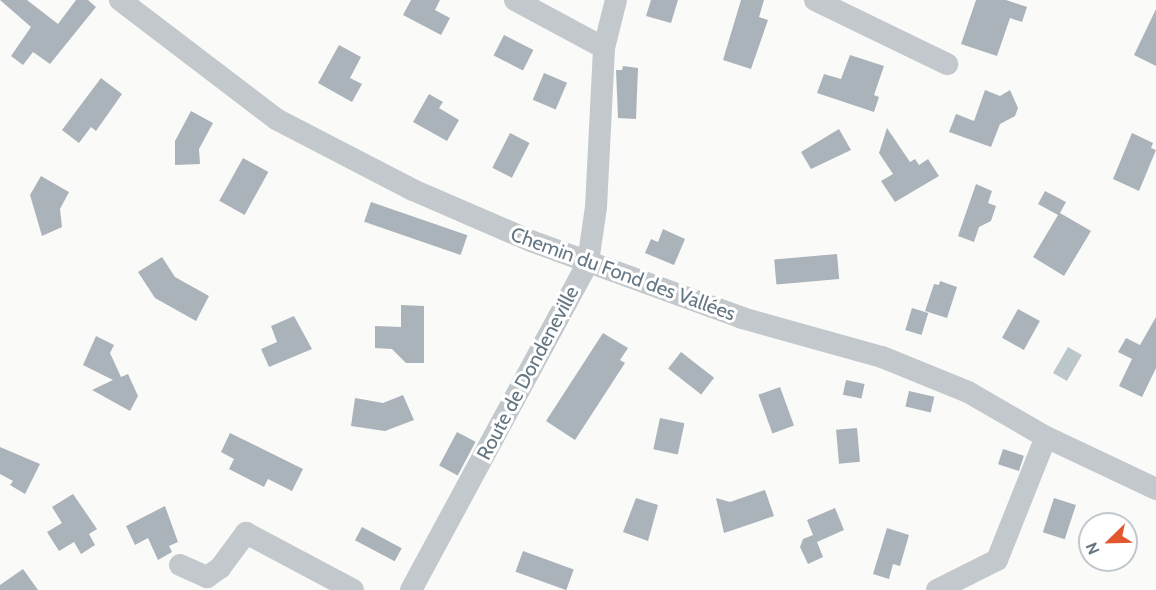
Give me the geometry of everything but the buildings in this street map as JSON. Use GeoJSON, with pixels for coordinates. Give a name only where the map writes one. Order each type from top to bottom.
{"type":"FeatureCollection","features":[{"type":"Feature","properties":{"kind":"street","name":"Chemin du Fond des Vallées"},"geometry":{"type":"LineString","coordinates":[[120,0],[276,119],[331,151],[445,204],[588,262],[742,318],[882,357],[968,392],[1046,437],[1156,489]]}},
{"type":"Feature","properties":{"kind":"street"},"geometry":{"type":"LineString","coordinates":[[515,0],[604,48]]}},
{"type":"Feature","properties":{"kind":"street","name":"Route de Dondeneville"},"geometry":{"type":"LineString","coordinates":[[411,590],[588,262],[596,207],[604,48],[616,0]]}},
{"type":"Feature","properties":{"kind":"street"},"geometry":{"type":"LineString","coordinates":[[815,0],[947,64]]}},
{"type":"Feature","properties":{"kind":"street"},"geometry":{"type":"LineString","coordinates":[[937,590],[997,560],[1046,437]]}},
{"type":"Feature","properties":{"kind":"street"},"geometry":{"type":"LineString","coordinates":[[180,565],[207,577],[220,568],[246,533],[353,590]]}},
{"type":"Feature","properties":{"kind":"shaded area"},"geometry":{"type":"Polygon","coordinates":[[[1068,347],[1082,355],[1067,381],[1053,373],[1068,347]]]}}]}
